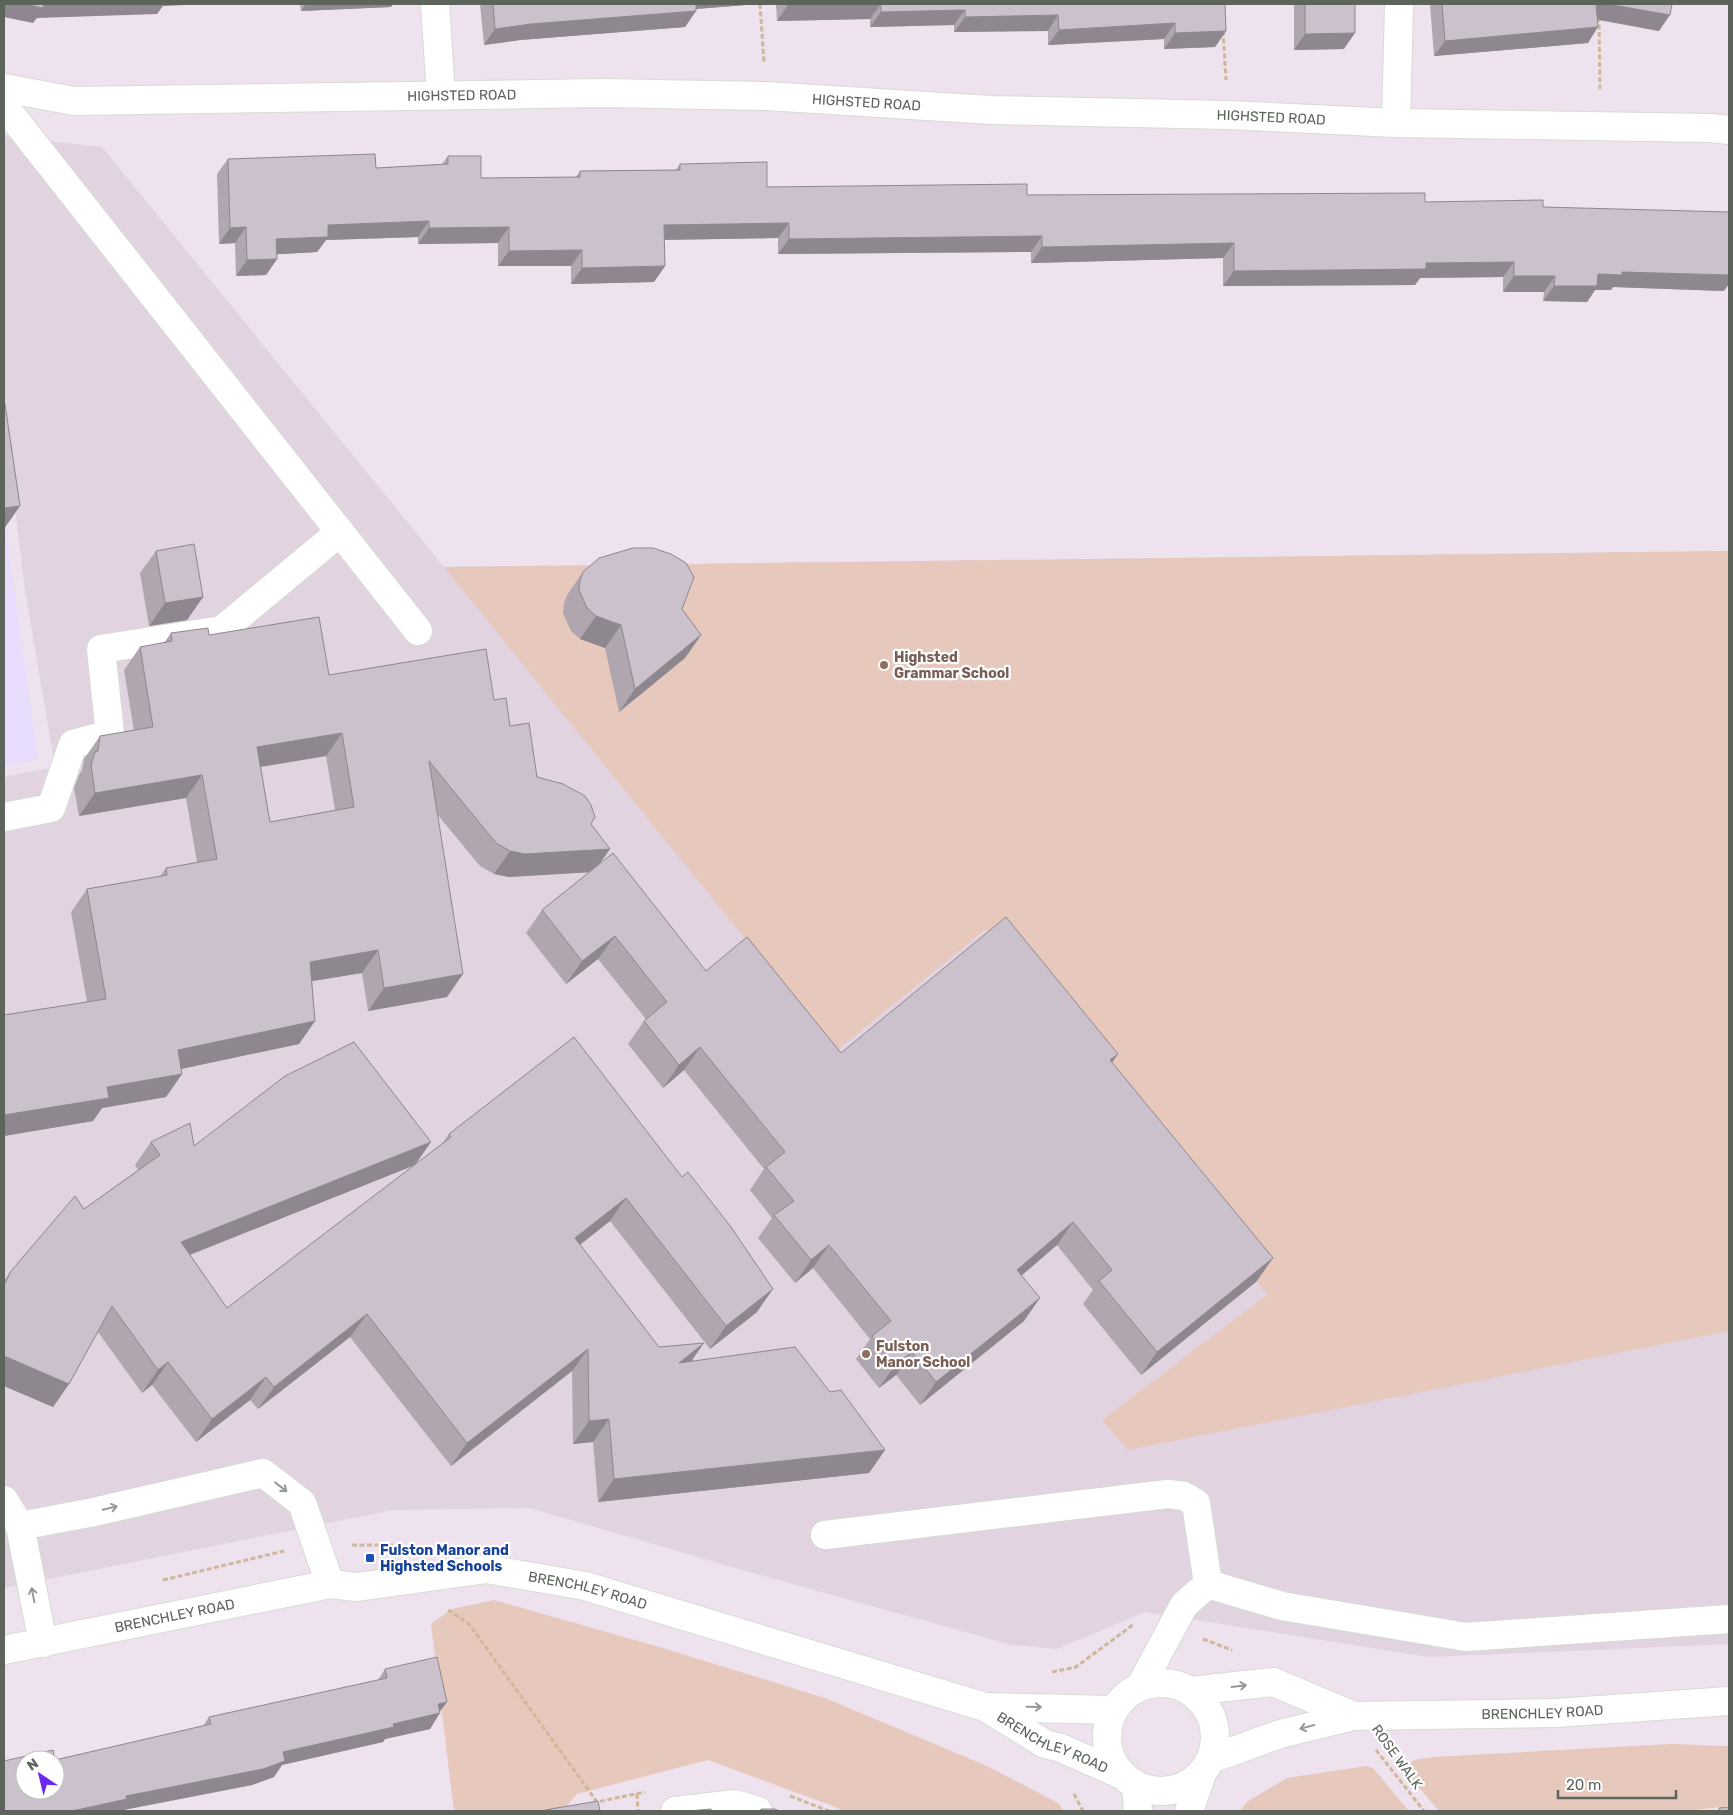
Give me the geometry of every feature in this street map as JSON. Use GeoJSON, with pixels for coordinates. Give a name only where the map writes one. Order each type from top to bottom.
{"type":"FeatureCollection","features":[{"type":"Feature","properties":{"kind":"street"},"geometry":{"type":"LineString","coordinates":[[435,4],[441,95]]}},
{"type":"Feature","properties":{"kind":"street"},"geometry":{"type":"LineString","coordinates":[[1396,123],[1399,4]]}},
{"type":"Feature","properties":{"kind":"street","name":"HIGHSTED ROAD"},"geometry":{"type":"LineString","coordinates":[[4,88],[74,101],[218,101],[602,93],[767,96],[991,110],[1228,115],[1396,123],[1711,128],[1729,130]]}},
{"type":"Feature","properties":{"kind":"street"},"geometry":{"type":"LineString","coordinates":[[4,106],[418,631]]}},
{"type":"Feature","properties":{"kind":"street"},"geometry":{"type":"LineString","coordinates":[[4,817],[51,808],[73,744],[110,734],[101,649],[222,630],[340,532]]}},
{"type":"Feature","properties":{"kind":"street"},"geometry":{"type":"LineString","coordinates":[[20,1526],[94,1512],[263,1473],[302,1502],[330,1584]]}},
{"type":"Feature","properties":{"kind":"street"},"geometry":{"type":"LineString","coordinates":[[825,1536],[1168,1494],[1184,1496],[1196,1503],[1208,1584]]}},
{"type":"Feature","properties":{"kind":"street"},"geometry":{"type":"LineString","coordinates":[[4,1500],[20,1526],[43,1643]]}},
{"type":"Feature","properties":{"kind":"street","name":"BRENCHLEY ROAD"},"geometry":{"type":"LineString","coordinates":[[4,1650],[330,1584],[357,1587],[487,1569],[585,1586],[985,1707],[1045,1744],[1132,1790]]}},
{"type":"Feature","properties":{"kind":"street"},"geometry":{"type":"LineString","coordinates":[[1140,1687],[1184,1605],[1208,1584]]}},
{"type":"Feature","properties":{"kind":"street"},"geometry":{"type":"LineString","coordinates":[[1208,1584],[1282,1606],[1466,1637],[1729,1619]]}},
{"type":"Feature","properties":{"kind":"street","name":"BRENCHLEY ROAD"},"geometry":{"type":"LineString","coordinates":[[1191,1691],[1273,1682],[1354,1716]]}},
{"type":"Feature","properties":{"kind":"street"},"geometry":{"type":"LineString","coordinates":[[1190,1811],[1215,1744],[1215,1729],[1211,1714],[1202,1702],[1191,1691],[1175,1684],[1157,1683],[1140,1687],[1125,1697],[1114,1710],[1108,1726],[1107,1744],[1112,1761],[1132,1790],[1172,1790],[1192,1781],[1207,1765]]}},
{"type":"Feature","properties":{"kind":"street","name":"BRENCHLEY ROAD"},"geometry":{"type":"LineString","coordinates":[[1207,1765],[1280,1734],[1354,1716],[1555,1713],[1729,1701]]}},
{"type":"Feature","properties":{"kind":"street","name":"BRENCHLEY ROAD"},"geometry":{"type":"LineString","coordinates":[[985,1707],[1114,1710]]}},
{"type":"Feature","properties":{"kind":"street"},"geometry":{"type":"LineString","coordinates":[[674,1811],[735,1804],[758,1811]]}},
{"type":"Feature","properties":{"kind":"path"},"geometry":{"type":"LineString","coordinates":[[760,4],[767,96]]}},
{"type":"Feature","properties":{"kind":"path"},"geometry":{"type":"LineString","coordinates":[[1599,13],[1600,127]]}},
{"type":"Feature","properties":{"kind":"path"},"geometry":{"type":"LineString","coordinates":[[1222,22],[1228,115]]}},
{"type":"Feature","properties":{"kind":"path"},"geometry":{"type":"LineString","coordinates":[[407,1580],[469,1624],[597,1802],[647,1792]]}},
{"type":"Feature","properties":{"kind":"path"},"geometry":{"type":"LineString","coordinates":[[1184,1605],[1202,1612],[1199,1638],[1240,1653]]}},
{"type":"Feature","properties":{"kind":"path"},"geometry":{"type":"LineString","coordinates":[[1076,1667],[1137,1621]]}},
{"type":"Feature","properties":{"kind":"path","name":"ROSE WALK"},"geometry":{"type":"LineString","coordinates":[[1354,1716],[1373,1746],[1424,1811]]}},
{"type":"Feature","properties":{"kind":"path"},"geometry":{"type":"LineString","coordinates":[[638,1794],[638,1811]]}},
{"type":"Feature","properties":{"kind":"path"},"geometry":{"type":"LineString","coordinates":[[785,1795],[829,1811]]}},
{"type":"Feature","properties":{"kind":"shaded area"},"geometry":{"type":"Polygon","coordinates":[[[4,136],[102,147],[444,567],[1729,551],[1729,1644],[1429,1657],[1145,1612],[1057,1649],[1012,1645],[739,1569],[530,1508],[393,1510],[4,1588],[4,777],[55,767],[25,590],[4,418],[4,136]]]}},
{"type":"Feature","properties":{"kind":"shaded area"},"geometry":{"type":"Polygon","coordinates":[[[4,515],[38,759],[4,766],[4,515]]]}},
{"type":"Feature","properties":{"kind":"shaded area"},"geometry":{"type":"Polygon","coordinates":[[[1729,551],[1729,1331],[1128,1450],[1102,1420],[1267,1295],[1108,1074],[986,929],[836,1051],[444,567],[1729,551]]]}},
{"type":"Feature","properties":{"kind":"shaded area"},"geometry":{"type":"Polygon","coordinates":[[[494,1600],[663,1648],[825,1698],[987,1766],[1058,1803],[1064,1811],[841,1811],[838,1808],[708,1760],[577,1794],[566,1807],[552,1811],[454,1811],[431,1624],[452,1609],[494,1600]]]}},
{"type":"Feature","properties":{"kind":"shaded area"},"geometry":{"type":"Polygon","coordinates":[[[1671,1744],[1729,1746],[1729,1806],[1687,1811],[1439,1811],[1404,1770],[1414,1760],[1434,1757],[1671,1744]]]}},
{"type":"Feature","properties":{"kind":"shaded area"},"geometry":{"type":"Polygon","coordinates":[[[1366,1766],[1373,1768],[1409,1811],[1240,1811],[1248,1801],[1287,1778],[1366,1766]]]}},
{"type":"Feature","properties":{"kind":"building"},"geometry":{"type":"Polygon","coordinates":[[[25,4],[44,4],[43,8],[25,4]]]}},
{"type":"Feature","properties":{"kind":"building"},"geometry":{"type":"Polygon","coordinates":[[[493,4],[696,4],[696,11],[531,24],[495,29],[493,4]]]}},
{"type":"Feature","properties":{"kind":"building"},"geometry":{"type":"Polygon","coordinates":[[[788,4],[853,4],[788,5],[788,4]]]}},
{"type":"Feature","properties":{"kind":"building"},"geometry":{"type":"Polygon","coordinates":[[[881,4],[1225,4],[1226,31],[1175,33],[1175,23],[1059,30],[1058,15],[965,17],[965,10],[881,12],[881,4]]]}},
{"type":"Feature","properties":{"kind":"building"},"geometry":{"type":"Polygon","coordinates":[[[1305,4],[1355,4],[1355,33],[1305,34],[1305,4]]]}},
{"type":"Feature","properties":{"kind":"building"},"geometry":{"type":"Polygon","coordinates":[[[1442,4],[1596,4],[1598,27],[1445,41],[1442,4]]]}},
{"type":"Feature","properties":{"kind":"building"},"geometry":{"type":"Polygon","coordinates":[[[1607,4],[1672,4],[1670,15],[1607,4]]]}},
{"type":"Feature","properties":{"kind":"building"},"geometry":{"type":"Polygon","coordinates":[[[375,154],[376,168],[448,164],[448,156],[481,156],[481,178],[580,177],[580,171],[680,170],[680,164],[767,162],[767,187],[1027,184],[1027,195],[1425,193],[1425,202],[1543,200],[1543,207],[1729,212],[1729,275],[1622,272],[1622,275],[1598,274],[1597,286],[1554,286],[1555,276],[1514,276],[1514,262],[1426,263],[1426,269],[1234,271],[1234,243],[1042,247],[1042,236],[789,239],[789,223],[664,225],[665,266],[582,268],[582,250],[509,251],[509,227],[429,228],[429,221],[328,225],[328,237],[276,239],[277,259],[247,260],[246,227],[230,228],[228,159],[375,154]]]}},
{"type":"Feature","properties":{"kind":"building"},"geometry":{"type":"Polygon","coordinates":[[[4,404],[20,506],[4,508],[4,404]]]}},
{"type":"Feature","properties":{"kind":"building"},"geometry":{"type":"Polygon","coordinates":[[[194,544],[203,597],[165,603],[156,551],[194,544]]]}},
{"type":"Feature","properties":{"kind":"building"},"geometry":{"type":"Polygon","coordinates":[[[633,548],[653,548],[671,554],[686,563],[694,577],[682,609],[701,635],[635,689],[621,625],[596,616],[587,608],[579,590],[583,572],[599,558],[633,548]]]}},
{"type":"Feature","properties":{"kind":"building"},"geometry":{"type":"Polygon","coordinates":[[[319,617],[329,675],[486,649],[494,700],[506,698],[510,726],[529,723],[537,777],[563,784],[585,796],[591,805],[595,817],[591,824],[610,849],[525,854],[510,851],[496,843],[429,761],[463,974],[384,988],[378,950],[310,962],[315,1021],[178,1050],[182,1074],[107,1087],[109,1098],[4,1115],[4,1015],[106,999],[87,889],[167,875],[166,868],[217,859],[202,775],[95,793],[91,765],[95,752],[98,751],[100,736],[153,727],[140,647],[172,641],[171,633],[208,628],[209,635],[319,617]],[[342,733],[257,747],[270,822],[354,807],[342,733]]]}},
{"type":"Feature","properties":{"kind":"building"},"geometry":{"type":"Polygon","coordinates":[[[613,853],[706,971],[747,937],[841,1053],[1006,917],[1118,1054],[1110,1060],[1273,1258],[1157,1352],[1099,1281],[1112,1270],[1073,1222],[1017,1270],[1040,1298],[936,1382],[912,1352],[895,1365],[872,1336],[891,1321],[829,1245],[811,1260],[774,1215],[794,1201],[766,1167],[785,1152],[700,1047],[679,1065],[644,1021],[667,1002],[615,936],[582,961],[542,910],[613,853]]]}},
{"type":"Feature","properties":{"kind":"building"},"geometry":{"type":"Polygon","coordinates":[[[574,1037],[682,1177],[688,1172],[731,1227],[773,1289],[726,1326],[626,1198],[575,1238],[659,1347],[704,1343],[679,1363],[795,1347],[830,1392],[841,1390],[885,1450],[614,1479],[609,1419],[589,1421],[588,1349],[467,1443],[367,1314],[274,1387],[266,1377],[212,1419],[168,1362],[158,1370],[112,1306],[69,1384],[4,1356],[4,1285],[11,1271],[75,1196],[84,1209],[160,1155],[151,1142],[190,1123],[194,1146],[285,1076],[354,1042],[431,1142],[181,1242],[227,1308],[451,1137],[449,1134],[574,1037]]]}},
{"type":"Feature","properties":{"kind":"building"},"geometry":{"type":"Polygon","coordinates":[[[437,1657],[447,1702],[438,1704],[440,1713],[393,1724],[394,1727],[283,1752],[285,1761],[263,1769],[126,1796],[127,1799],[72,1811],[4,1811],[4,1761],[15,1759],[15,1800],[65,1800],[65,1758],[211,1724],[209,1717],[387,1678],[385,1669],[437,1657]]]}},
{"type":"Feature","properties":{"kind":"building"},"geometry":{"type":"Polygon","coordinates":[[[598,1801],[600,1811],[545,1811],[545,1810],[598,1801]]]}},
{"type":"Feature","properties":{"kind":"building"},"geometry":{"type":"Polygon","coordinates":[[[1729,1807],[1729,1811],[1719,1811],[1719,1808],[1729,1807]]]}},
{"type":"Feature","properties":{"kind":"building"},"geometry":{"type":"Polygon","coordinates":[[[711,1809],[712,1811],[689,1811],[711,1809]]]}},
{"type":"Feature","properties":{"kind":"building"},"geometry":{"type":"Polygon","coordinates":[[[761,1809],[775,1809],[779,1811],[760,1811],[761,1809]]]}},
{"type":"Feature","properties":{"kind":"place","name":"Highsted Grammar School"},"geometry":{"type":"Point","coordinates":[884,665]}},
{"type":"Feature","properties":{"kind":"place","name":"Fulston Manor School"},"geometry":{"type":"Point","coordinates":[866,1354]}},
{"type":"Feature","properties":{"kind":"place","name":"Fulston Manor and Highsted Schools"},"geometry":{"type":"Point","coordinates":[370,1558]}}]}
